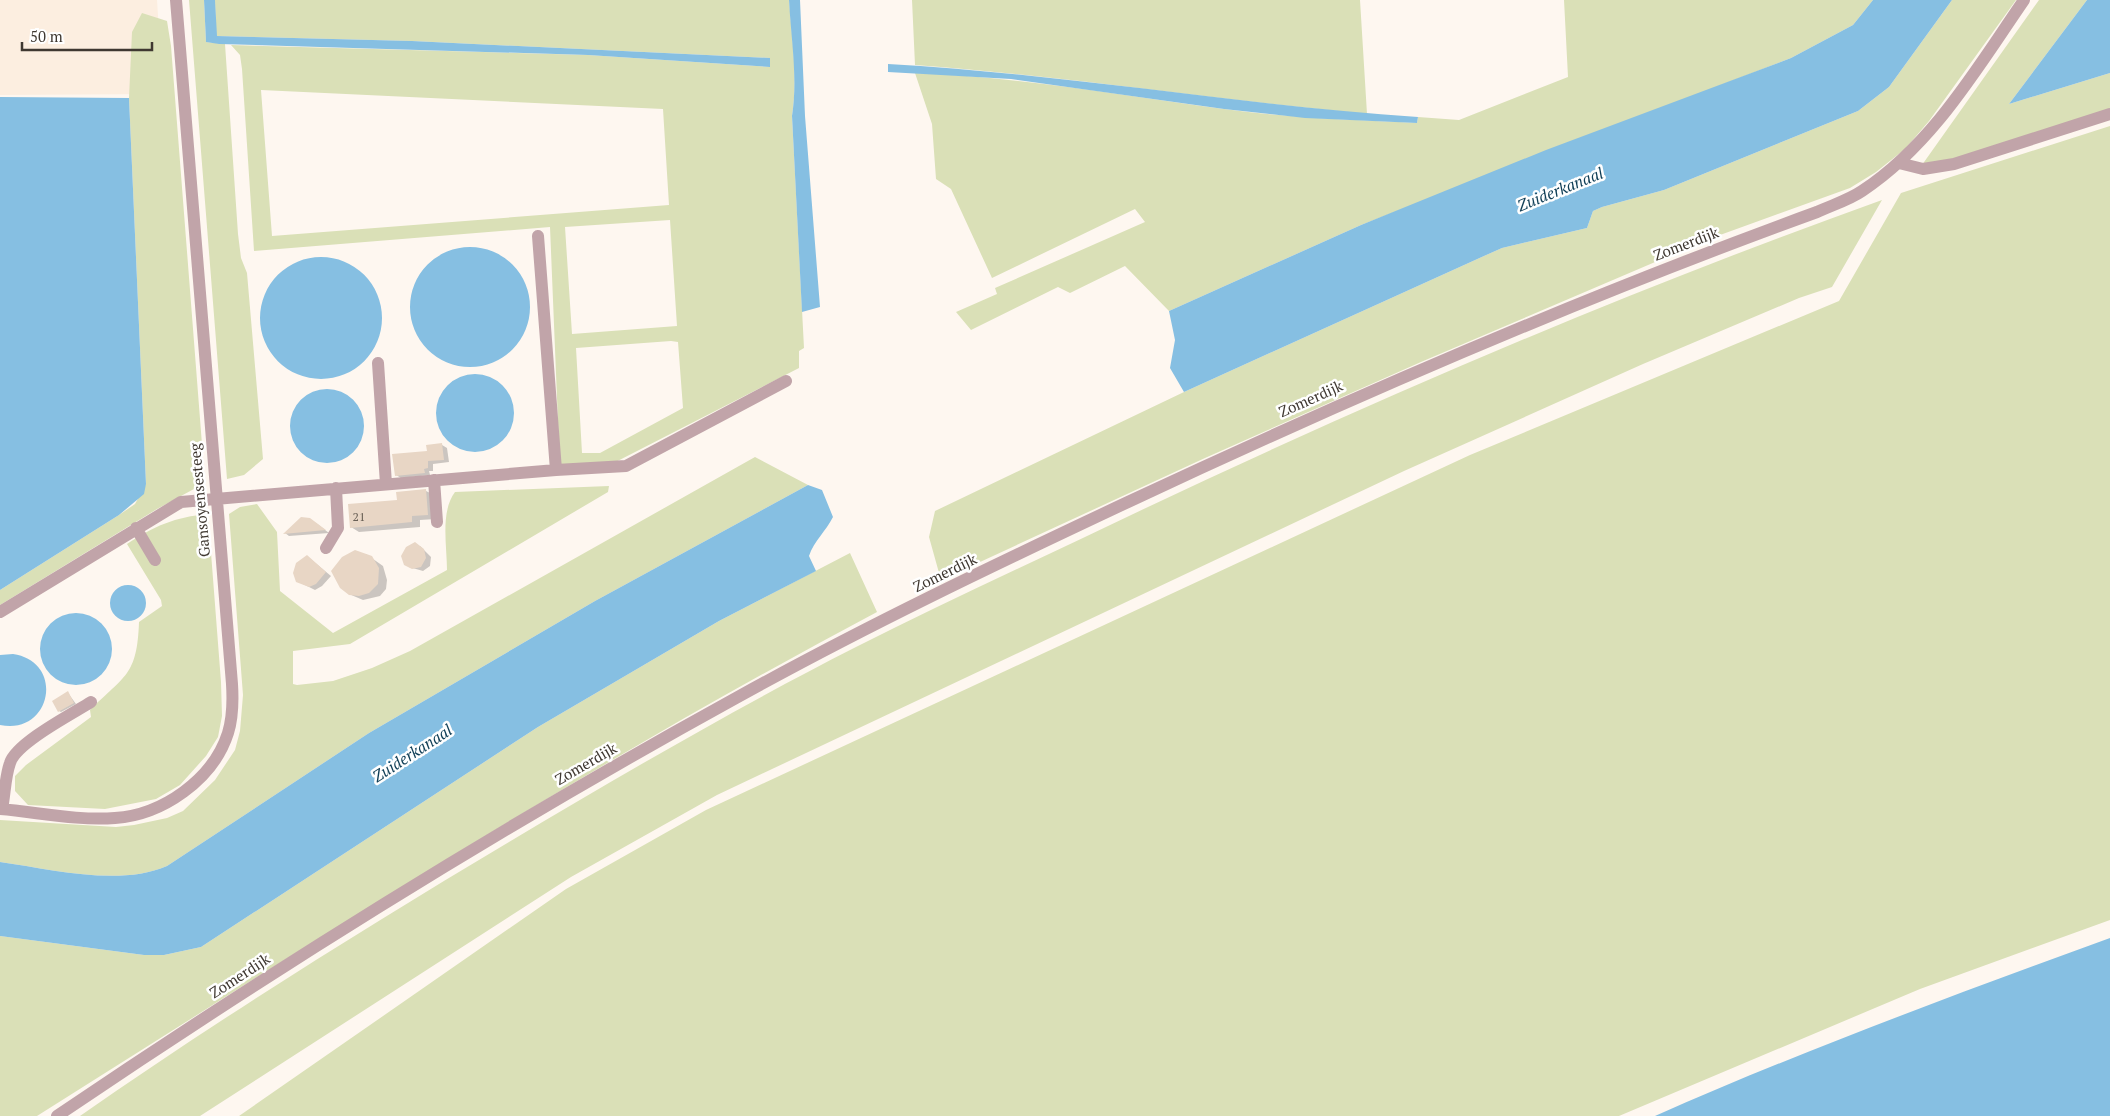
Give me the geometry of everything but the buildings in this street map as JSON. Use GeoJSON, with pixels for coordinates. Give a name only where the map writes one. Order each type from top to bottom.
{"type":"FeatureCollection","features":[{"type":"Feature","properties":{"kind":"street","name":"Gansoyensesteeg"},"geometry":{"type":"LineString","coordinates":[[1,809],[99,818],[140,814],[164,805],[190,786],[215,760],[228,733],[233,706],[176,0]]}},
{"type":"Feature","properties":{"kind":"street","name":"Zomerdijk"},"geometry":{"type":"LineString","coordinates":[[57,1116],[196,1023],[440,867],[598,775],[828,649],[1060,534],[1303,420],[1530,323],[1817,212],[1860,193],[1899,163],[1920,142],[1956,98],[2024,0]]}},
{"type":"Feature","properties":{"kind":"street"},"geometry":{"type":"LineString","coordinates":[[1899,163],[1923,169],[1954,164],[2110,114]]}},
{"type":"Feature","properties":{"kind":"street"},"geometry":{"type":"LineString","coordinates":[[538,236],[556,470]]}},
{"type":"Feature","properties":{"kind":"street"},"geometry":{"type":"LineString","coordinates":[[378,363],[386,484]]}},
{"type":"Feature","properties":{"kind":"street"},"geometry":{"type":"LineString","coordinates":[[0,612],[181,502],[556,470],[626,466],[786,380]]}},
{"type":"Feature","properties":{"kind":"street"},"geometry":{"type":"LineString","coordinates":[[434,480],[437,522]]}},
{"type":"Feature","properties":{"kind":"street"},"geometry":{"type":"LineString","coordinates":[[326,548],[338,528],[336,488]]}},
{"type":"Feature","properties":{"kind":"street"},"geometry":{"type":"LineString","coordinates":[[136,528],[155,560]]}},
{"type":"Feature","properties":{"kind":"street"},"geometry":{"type":"LineString","coordinates":[[1,809],[10,764],[14,754],[27,742],[91,702]]}},
{"type":"Feature","properties":{"kind":"shaded area"},"geometry":{"type":"Polygon","coordinates":[[[0,0],[157,0],[163,94],[0,95],[0,0]]]}},
{"type":"Feature","properties":{"kind":"green space"},"geometry":{"type":"Polygon","coordinates":[[[189,0],[204,0],[206,42],[225,44],[238,234],[241,258],[247,273],[263,459],[244,475],[227,479],[189,0]]]}},
{"type":"Feature","properties":{"kind":"green space"},"geometry":{"type":"Polygon","coordinates":[[[215,0],[789,0],[794,58],[794,102],[792,116],[804,348],[799,351],[799,368],[598,471],[560,471],[550,227],[254,251],[242,69],[240,55],[231,45],[588,55],[770,67],[770,58],[412,41],[216,36],[215,0]],[[261,90],[272,236],[669,205],[663,109],[261,90]],[[670,220],[565,227],[572,334],[677,326],[670,220]],[[678,342],[576,348],[582,453],[600,453],[683,408],[678,342]]]}},
{"type":"Feature","properties":{"kind":"green space"},"geometry":{"type":"Polygon","coordinates":[[[912,0],[1360,0],[1367,114],[1028,75],[915,65],[912,0]]]}},
{"type":"Feature","properties":{"kind":"green space"},"geometry":{"type":"Polygon","coordinates":[[[1564,0],[1873,0],[1853,25],[1791,58],[1361,225],[1169,311],[1125,266],[1070,293],[1058,287],[971,330],[956,312],[997,294],[995,288],[1145,222],[1135,209],[992,278],[951,189],[936,179],[932,124],[915,73],[1031,82],[1272,115],[1417,123],[1418,117],[1459,120],[1568,77],[1564,0]]]}},
{"type":"Feature","properties":{"kind":"green space"},"geometry":{"type":"Polygon","coordinates":[[[1952,0],[2016,0],[1929,121],[1905,149],[1876,172],[1850,188],[1709,239],[1421,362],[1205,458],[941,580],[929,537],[935,511],[1184,392],[1502,248],[1587,228],[1593,211],[1602,207],[1664,190],[1858,111],[1889,87],[1952,0]]]}},
{"type":"Feature","properties":{"kind":"green space"},"geometry":{"type":"Polygon","coordinates":[[[2039,0],[2087,0],[2009,104],[2110,73],[2110,112],[1917,172],[2039,0]]]}},
{"type":"Feature","properties":{"kind":"green space"},"geometry":{"type":"Polygon","coordinates":[[[142,13],[167,21],[171,46],[205,483],[157,509],[0,605],[0,590],[135,504],[146,484],[129,98],[132,32],[142,13]]]}},
{"type":"Feature","properties":{"kind":"green space"},"geometry":{"type":"Polygon","coordinates":[[[2110,126],[2110,920],[1920,989],[1619,1116],[239,1116],[566,889],[706,810],[1470,455],[1839,301],[1901,193],[2110,126]]]}},
{"type":"Feature","properties":{"kind":"green space"},"geometry":{"type":"Polygon","coordinates":[[[1882,200],[1832,287],[1799,298],[1643,364],[1404,471],[717,795],[571,877],[200,1116],[80,1116],[238,1010],[454,875],[681,742],[768,693],[856,647],[1183,491],[1380,401],[1579,316],[1781,237],[1882,200]]]}},
{"type":"Feature","properties":{"kind":"green space"},"geometry":{"type":"Polygon","coordinates":[[[755,457],[808,485],[595,601],[369,733],[167,866],[148,872],[107,876],[85,875],[0,862],[0,820],[116,827],[134,825],[167,818],[183,811],[215,780],[235,750],[240,731],[243,695],[229,514],[240,507],[257,504],[277,532],[280,591],[333,633],[447,570],[447,509],[455,492],[609,486],[608,492],[350,644],[293,651],[293,684],[297,685],[333,681],[372,668],[410,651],[755,457]]]}},
{"type":"Feature","properties":{"kind":"green space"},"geometry":{"type":"Polygon","coordinates":[[[208,514],[221,682],[222,716],[218,737],[206,756],[180,785],[156,799],[105,809],[28,805],[15,791],[15,776],[26,765],[91,717],[90,710],[120,681],[132,664],[138,640],[139,622],[162,606],[161,600],[127,544],[165,523],[185,517],[208,514]]]}},
{"type":"Feature","properties":{"kind":"green space"},"geometry":{"type":"Polygon","coordinates":[[[850,553],[877,612],[769,670],[452,856],[37,1116],[0,1116],[0,936],[144,955],[164,955],[201,947],[538,727],[719,621],[850,553]]]}},
{"type":"Feature","properties":{"kind":"water"},"geometry":{"type":"Polygon","coordinates":[[[204,0],[215,0],[217,36],[412,41],[770,58],[770,67],[588,55],[219,44],[206,42],[204,0]]]}},
{"type":"Feature","properties":{"kind":"water"},"geometry":{"type":"Polygon","coordinates":[[[789,0],[800,0],[805,116],[820,307],[802,312],[792,116],[794,73],[789,0]]]}},
{"type":"Feature","properties":{"kind":"water","name":"Zuiderkanaal"},"geometry":{"type":"Polygon","coordinates":[[[1873,0],[1952,0],[1889,87],[1858,111],[1664,190],[1602,207],[1593,211],[1587,228],[1502,248],[1184,392],[1170,368],[1175,340],[1169,311],[1361,225],[1546,150],[1791,58],[1853,25],[1873,0]]]}},
{"type":"Feature","properties":{"kind":"water"},"geometry":{"type":"Polygon","coordinates":[[[2087,0],[2110,0],[2110,73],[2009,104],[2087,0]]]}},
{"type":"Feature","properties":{"kind":"water"},"geometry":{"type":"Polygon","coordinates":[[[888,64],[1020,75],[1351,112],[1418,117],[1417,123],[1305,118],[1224,109],[1011,79],[888,72],[888,64]]]}},
{"type":"Feature","properties":{"kind":"water"},"geometry":{"type":"Polygon","coordinates":[[[0,97],[129,98],[146,484],[144,494],[119,515],[0,590],[0,97]]]}},
{"type":"Feature","properties":{"kind":"water"},"geometry":{"type":"Polygon","coordinates":[[[470,247],[482,248],[493,252],[503,257],[512,265],[520,274],[525,284],[529,295],[529,319],[525,330],[520,340],[512,349],[503,357],[493,362],[482,366],[470,367],[458,366],[447,362],[437,357],[428,349],[420,340],[415,330],[411,319],[410,307],[411,295],[415,284],[420,274],[428,265],[437,257],[447,252],[458,248],[470,247]]]}},
{"type":"Feature","properties":{"kind":"water"},"geometry":{"type":"Polygon","coordinates":[[[321,257],[344,262],[364,275],[377,295],[382,318],[377,341],[364,361],[344,374],[321,379],[298,374],[278,361],[265,341],[260,318],[265,295],[278,275],[298,262],[321,257]]]}},
{"type":"Feature","properties":{"kind":"water"},"geometry":{"type":"Polygon","coordinates":[[[475,374],[490,377],[507,391],[511,398],[514,413],[511,428],[497,445],[490,449],[475,452],[460,449],[443,435],[439,428],[436,413],[439,398],[453,381],[460,377],[475,374]]]}},
{"type":"Feature","properties":{"kind":"water"},"geometry":{"type":"Polygon","coordinates":[[[320,389],[334,389],[348,395],[358,405],[364,419],[364,433],[358,447],[348,457],[334,463],[320,463],[306,457],[296,447],[290,433],[290,419],[296,405],[306,395],[320,389]]]}},
{"type":"Feature","properties":{"kind":"water","name":"Zuiderkanaal"},"geometry":{"type":"Polygon","coordinates":[[[808,485],[822,490],[833,517],[809,556],[816,571],[719,621],[538,727],[201,947],[164,955],[144,955],[0,936],[0,862],[63,872],[107,876],[148,872],[167,866],[369,733],[595,601],[808,485]]]}},
{"type":"Feature","properties":{"kind":"water"},"geometry":{"type":"Polygon","coordinates":[[[128,585],[141,590],[146,603],[141,616],[128,621],[115,616],[110,603],[115,590],[128,585]]]}},
{"type":"Feature","properties":{"kind":"water"},"geometry":{"type":"Polygon","coordinates":[[[76,613],[90,616],[102,623],[109,635],[112,649],[109,663],[102,675],[90,682],[76,685],[62,682],[50,675],[43,663],[40,649],[43,635],[50,623],[62,616],[76,613]]]}},
{"type":"Feature","properties":{"kind":"water"},"geometry":{"type":"Polygon","coordinates":[[[13,654],[30,660],[40,670],[46,683],[46,697],[40,709],[31,720],[17,725],[0,725],[0,655],[13,654]]]}},
{"type":"Feature","properties":{"kind":"water"},"geometry":{"type":"Polygon","coordinates":[[[2110,938],[2110,1116],[1655,1116],[1824,1045],[2110,938]]]}}]}
